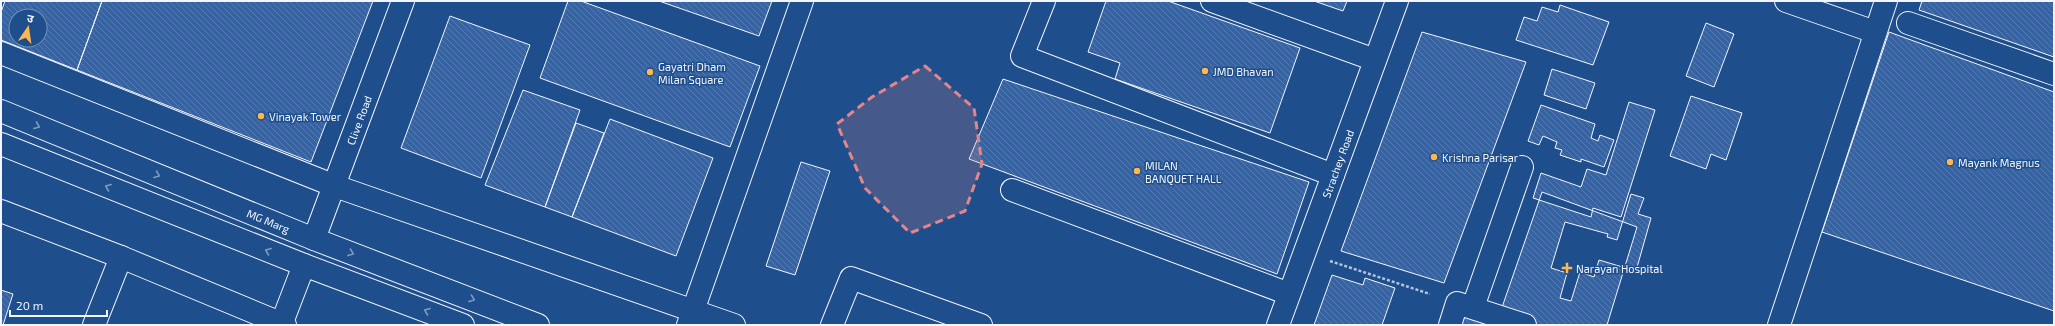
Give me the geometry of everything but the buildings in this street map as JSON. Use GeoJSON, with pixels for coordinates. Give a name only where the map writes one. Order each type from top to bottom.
{"type":"FeatureCollection","features":[{"type":"Feature","properties":{"kind":"street","name":"Clive Road"},"geometry":{"type":"LineString","coordinates":[[314,239],[403,1]]}},
{"type":"Feature","properties":{"kind":"street"},"geometry":{"type":"LineString","coordinates":[[691,318],[802,1]]}},
{"type":"Feature","properties":{"kind":"street"},"geometry":{"type":"LineString","coordinates":[[1044,1],[1022,56],[1333,175]]}},
{"type":"Feature","properties":{"kind":"street"},"geometry":{"type":"LineString","coordinates":[[1212,1],[1375,60]]}},
{"type":"Feature","properties":{"kind":"street","name":"Strachey Road"},"geometry":{"type":"LineString","coordinates":[[1278,325],[1397,1]]}},
{"type":"Feature","properties":{"kind":"street"},"geometry":{"type":"LineString","coordinates":[[1786,1],[1875,32]]}},
{"type":"Feature","properties":{"kind":"street"},"geometry":{"type":"LineString","coordinates":[[1780,325],[1886,1]]}},
{"type":"Feature","properties":{"kind":"street"},"geometry":{"type":"LineString","coordinates":[[1908,23],[2054,74]]}},
{"type":"Feature","properties":{"kind":"street"},"geometry":{"type":"LineString","coordinates":[[1,53],[335,186],[691,318],[734,325]]}},
{"type":"Feature","properties":{"kind":"street","name":"MG Marg"},"geometry":{"type":"LineString","coordinates":[[1,111],[314,239],[538,325]]}},
{"type":"Feature","properties":{"kind":"street"},"geometry":{"type":"LineString","coordinates":[[1,144],[304,265],[463,325]]}},
{"type":"Feature","properties":{"kind":"street"},"geometry":{"type":"LineString","coordinates":[[1450,325],[1465,305],[1522,167]]}},
{"type":"Feature","properties":{"kind":"street"},"geometry":{"type":"LineString","coordinates":[[1012,190],[1289,294]]}},
{"type":"Feature","properties":{"kind":"street"},"geometry":{"type":"LineString","coordinates":[[1,212],[121,257],[282,325],[304,265]]}},
{"type":"Feature","properties":{"kind":"street"},"geometry":{"type":"LineString","coordinates":[[94,325],[121,257]]}},
{"type":"Feature","properties":{"kind":"street"},"geometry":{"type":"LineString","coordinates":[[832,325],[851,278],[981,325]]}},
{"type":"Feature","properties":{"kind":"street"},"geometry":{"type":"LineString","coordinates":[[1465,305],[1525,325]]}},
{"type":"Feature","properties":{"kind":"path"},"geometry":{"type":"LineString","coordinates":[[1305,253],[1465,305]]}},
{"type":"Feature","properties":{"kind":"highlighted area"},"geometry":{"type":"Polygon","coordinates":[[[925,66],[974,108],[982,164],[965,211],[910,233],[865,188],[837,124],[872,97],[925,66]]]}},
{"type":"Feature","properties":{"kind":"place","name":"JMD Bhavan"},"geometry":{"type":"Point","coordinates":[1205,71]}},
{"type":"Feature","properties":{"kind":"place","name":"Gayatri Dham Milan Square"},"geometry":{"type":"Point","coordinates":[650,72]}},
{"type":"Feature","properties":{"kind":"place","name":"Vinayak Tower"},"geometry":{"type":"Point","coordinates":[261,116]}},
{"type":"Feature","properties":{"kind":"place","name":"Krishna Parisar"},"geometry":{"type":"Point","coordinates":[1434,157]}},
{"type":"Feature","properties":{"kind":"place","name":"Mayank Magnus"},"geometry":{"type":"Point","coordinates":[1950,162]}},
{"type":"Feature","properties":{"kind":"place","name":"MILAN BANQUET HALL"},"geometry":{"type":"Point","coordinates":[1137,171]}},
{"type":"Feature","properties":{"kind":"place","name":"Narayan Hospital"},"geometry":{"type":"Point","coordinates":[1567,268]}}]}
